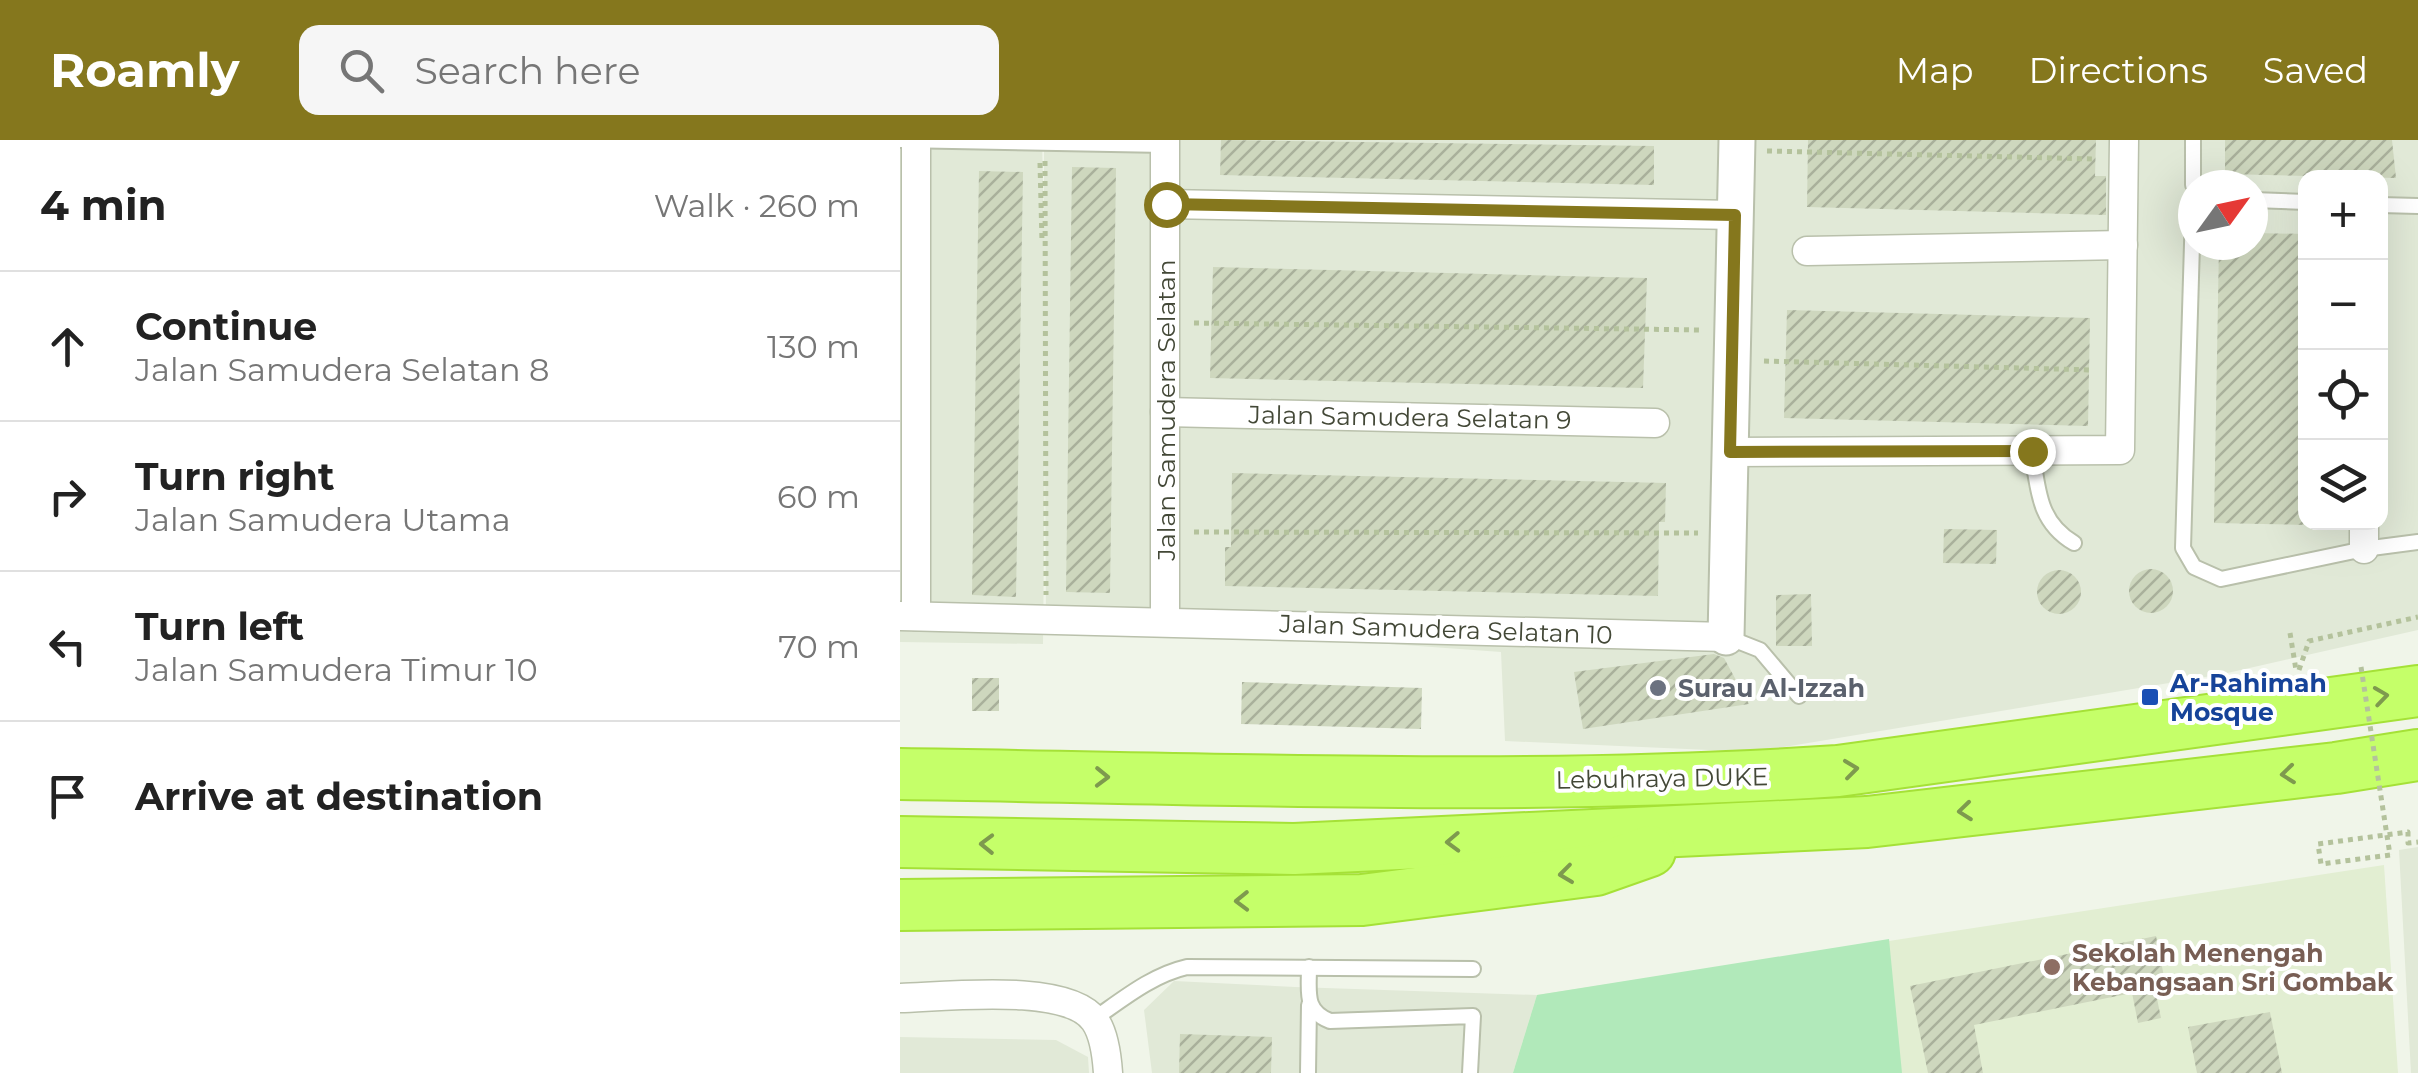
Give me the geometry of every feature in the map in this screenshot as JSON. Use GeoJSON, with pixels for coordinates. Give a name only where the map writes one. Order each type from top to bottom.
{"type":"FeatureCollection","features":[{"type":"Feature","properties":{"kind":"highway","name":"Lebuhraya DUKE"},"geometry":{"type":"LineString","coordinates":[[900,774],[1501,782],[1754,777],[1838,771],[2418,691]]}},
{"type":"Feature","properties":{"kind":"highway","name":"Lebuhraya DUKE"},"geometry":{"type":"LineString","coordinates":[[900,842],[1294,849],[1690,832],[1867,822],[2407,759]]}},
{"type":"Feature","properties":{"kind":"highway"},"geometry":{"type":"LineString","coordinates":[[900,761],[1046,776]]}},
{"type":"Feature","properties":{"kind":"highway"},"geometry":{"type":"LineString","coordinates":[[900,905],[1362,900],[1596,870],[1690,832]]}},
{"type":"Feature","properties":{"kind":"street"},"geometry":{"type":"LineString","coordinates":[[908,616],[916,140]]}},
{"type":"Feature","properties":{"kind":"street","name":"Jalan Samudera Selatan"},"geometry":{"type":"LineString","coordinates":[[1165,143],[1166,621]]}},
{"type":"Feature","properties":{"kind":"street"},"geometry":{"type":"LineString","coordinates":[[1726,636],[1737,145]]}},
{"type":"Feature","properties":{"kind":"street"},"geometry":{"type":"LineString","coordinates":[[1730,452],[2120,450],[2124,150]]}},
{"type":"Feature","properties":{"kind":"street"},"geometry":{"type":"LineString","coordinates":[[1166,204],[1735,215]]}},
{"type":"Feature","properties":{"kind":"street"},"geometry":{"type":"LineString","coordinates":[[1807,251],[2122,245]]}},
{"type":"Feature","properties":{"kind":"street","name":"Jalan Samudera Selatan 9"},"geometry":{"type":"LineString","coordinates":[[1166,412],[1655,423]]}},
{"type":"Feature","properties":{"kind":"street","name":"Jalan Samudera Selatan 10"},"geometry":{"type":"LineString","coordinates":[[908,616],[1726,636]]}},
{"type":"Feature","properties":{"kind":"street"},"geometry":{"type":"LineString","coordinates":[[900,998],[1033,994],[1068,1002],[1094,1019],[1108,1073]]}},
{"type":"Feature","properties":{"kind":"lane"},"geometry":{"type":"LineString","coordinates":[[900,140],[1165,143]]}},
{"type":"Feature","properties":{"kind":"lane"},"geometry":{"type":"LineString","coordinates":[[2194,140],[2194,170]]}},
{"type":"Feature","properties":{"kind":"lane"},"geometry":{"type":"LineString","coordinates":[[2268,201],[2298,202]]}},
{"type":"Feature","properties":{"kind":"lane"},"geometry":{"type":"LineString","coordinates":[[2388,205],[2418,206]]}},
{"type":"Feature","properties":{"kind":"lane"},"geometry":{"type":"LineString","coordinates":[[2192,260],[2183,548],[2194,567],[2221,579],[2364,536],[2418,542]]}},
{"type":"Feature","properties":{"kind":"lane"},"geometry":{"type":"LineString","coordinates":[[2032,451],[2040,505],[2058,534],[2074,543]]}},
{"type":"Feature","properties":{"kind":"lane"},"geometry":{"type":"LineString","coordinates":[[1726,636],[1760,650],[1798,696]]}},
{"type":"Feature","properties":{"kind":"lane"},"geometry":{"type":"LineString","coordinates":[[1094,1019],[1137,988],[1186,966],[1474,968]]}},
{"type":"Feature","properties":{"kind":"lane"},"geometry":{"type":"LineString","coordinates":[[1308,1073],[1309,967]]}},
{"type":"Feature","properties":{"kind":"lane"},"geometry":{"type":"LineString","coordinates":[[1309,1004],[1316,1016],[1330,1020],[1473,1016],[1470,1073]]}},
{"type":"Feature","properties":{"kind":"path"},"geometry":{"type":"LineString","coordinates":[[1042,143],[1046,604]]}},
{"type":"Feature","properties":{"kind":"path"},"geometry":{"type":"LineString","coordinates":[[1737,145],[2124,150]]}},
{"type":"Feature","properties":{"kind":"path"},"geometry":{"type":"LineString","coordinates":[[1166,322],[1708,330]]}},
{"type":"Feature","properties":{"kind":"path"},"geometry":{"type":"LineString","coordinates":[[1732,360],[2121,370]]}},
{"type":"Feature","properties":{"kind":"path"},"geometry":{"type":"LineString","coordinates":[[1166,532],[1700,533]]}},
{"type":"Feature","properties":{"kind":"path"},"geometry":{"type":"LineString","coordinates":[[2290,633],[2297,678],[2309,641],[2418,617]]}},
{"type":"Feature","properties":{"kind":"path"},"geometry":{"type":"LineString","coordinates":[[2361,667],[2390,856],[2321,864],[2318,844],[2408,832],[2408,843],[2418,842]]}},
{"type":"Feature","properties":{"kind":"shaded area"},"geometry":{"type":"Polygon","coordinates":[[[900,140],[1042,140],[1044,226],[1044,140],[2418,140],[2418,630],[2223,674],[1754,752],[1505,741],[1501,652],[1046,619],[1045,448],[1043,644],[900,642],[900,140]]]}},
{"type":"Feature","properties":{"kind":"shaded area"},"geometry":{"type":"Polygon","coordinates":[[[2418,847],[2418,1073],[2411,1073],[2399,850],[2418,847]]]}},
{"type":"Feature","properties":{"kind":"shaded area","name":"Sekolah Menengah Kebangsaan Sri Gombak"},"geometry":{"type":"Polygon","coordinates":[[[2384,865],[2398,1073],[1513,1073],[1537,995],[2384,865]]]}},
{"type":"Feature","properties":{"kind":"shaded area"},"geometry":{"type":"Polygon","coordinates":[[[1174,981],[1537,995],[1513,1073],[1152,1073],[1144,1010],[1174,981]]]}},
{"type":"Feature","properties":{"kind":"shaded area"},"geometry":{"type":"Polygon","coordinates":[[[900,1037],[1056,1040],[1088,1057],[1089,1073],[900,1073],[900,1037]]]}},
{"type":"Feature","properties":{"kind":"green space"},"geometry":{"type":"Polygon","coordinates":[[[1889,939],[1902,1073],[1513,1073],[1537,995],[1889,939]]]}},
{"type":"Feature","properties":{"kind":"building"},"geometry":{"type":"Polygon","coordinates":[[[1221,140],[1654,146],[1654,185],[1220,175],[1221,140]]]}},
{"type":"Feature","properties":{"kind":"building"},"geometry":{"type":"Polygon","coordinates":[[[1808,140],[2096,140],[2095,176],[2106,176],[2106,215],[1807,207],[1808,140]]]}},
{"type":"Feature","properties":{"kind":"building"},"geometry":{"type":"Polygon","coordinates":[[[2225,140],[2392,140],[2396,178],[2388,178],[2388,170],[2298,170],[2298,176],[2268,175],[2268,170],[2225,170],[2225,140]]]}},
{"type":"Feature","properties":{"kind":"building"},"geometry":{"type":"Polygon","coordinates":[[[1072,167],[1116,168],[1110,593],[1066,592],[1072,167]]]}},
{"type":"Feature","properties":{"kind":"building"},"geometry":{"type":"Polygon","coordinates":[[[979,171],[1023,172],[1016,597],[972,595],[979,171]]]}},
{"type":"Feature","properties":{"kind":"building"},"geometry":{"type":"Polygon","coordinates":[[[2268,233],[2298,234],[2298,525],[2214,523],[2219,260],[2268,260],[2268,233]]]}},
{"type":"Feature","properties":{"kind":"building"},"geometry":{"type":"Polygon","coordinates":[[[1213,267],[1647,278],[1643,388],[1210,378],[1213,267]]]}},
{"type":"Feature","properties":{"kind":"building"},"geometry":{"type":"Polygon","coordinates":[[[1787,310],[2090,318],[2088,426],[1784,418],[1787,310]]]}},
{"type":"Feature","properties":{"kind":"building"},"geometry":{"type":"Polygon","coordinates":[[[1232,473],[1666,483],[1665,522],[1659,522],[1658,596],[1225,586],[1225,547],[1231,547],[1232,473]]]}},
{"type":"Feature","properties":{"kind":"building"},"geometry":{"type":"Polygon","coordinates":[[[1944,529],[1997,530],[1996,564],[1943,563],[1944,529]]]}},
{"type":"Feature","properties":{"kind":"building"},"geometry":{"type":"Polygon","coordinates":[[[2151,569],[2166,576],[2173,591],[2166,606],[2151,613],[2136,606],[2129,591],[2136,576],[2151,569]]]}},
{"type":"Feature","properties":{"kind":"building"},"geometry":{"type":"Polygon","coordinates":[[[2059,570],[2074,577],[2081,592],[2074,607],[2059,614],[2044,607],[2037,592],[2044,577],[2059,570]]]}},
{"type":"Feature","properties":{"kind":"building"},"geometry":{"type":"Polygon","coordinates":[[[1811,594],[1812,646],[1776,646],[1776,595],[1811,594]]]}},
{"type":"Feature","properties":{"kind":"building","name":"Surau Al-Izzah"},"geometry":{"type":"Polygon","coordinates":[[[1714,654],[1724,658],[1749,704],[1583,729],[1574,672],[1714,654]]]}},
{"type":"Feature","properties":{"kind":"building"},"geometry":{"type":"Polygon","coordinates":[[[972,678],[999,678],[999,711],[972,711],[972,678]]]}},
{"type":"Feature","properties":{"kind":"building"},"geometry":{"type":"Polygon","coordinates":[[[1242,682],[1422,688],[1421,729],[1241,724],[1242,682]]]}},
{"type":"Feature","properties":{"kind":"building"},"geometry":{"type":"Polygon","coordinates":[[[2156,936],[2166,987],[2155,989],[2161,1018],[2138,1023],[2132,993],[1974,1025],[1983,1073],[1928,1073],[1910,986],[2156,936]]]}},
{"type":"Feature","properties":{"kind":"building"},"geometry":{"type":"Polygon","coordinates":[[[2270,1012],[2282,1073],[2197,1073],[2188,1027],[2270,1012]]]}},
{"type":"Feature","properties":{"kind":"building"},"geometry":{"type":"Polygon","coordinates":[[[1180,1034],[1272,1037],[1271,1073],[1179,1073],[1180,1034]]]}},
{"type":"Feature","properties":{"kind":"place","name":"Surau Al-Izzah"},"geometry":{"type":"Point","coordinates":[1658,688]}},
{"type":"Feature","properties":{"kind":"place","name":"Ar-Rahimah Mosque"},"geometry":{"type":"Point","coordinates":[2150,697]}},
{"type":"Feature","properties":{"kind":"place","name":"Sekolah Menengah Kebangsaan Sri Gombak"},"geometry":{"type":"Point","coordinates":[2052,967]}},
{"type":"Feature","properties":{"kind":"route"},"geometry":{"type":"LineString","coordinates":[[1166,204],[1735,215],[1730,452],[2032,451]]}}]}
